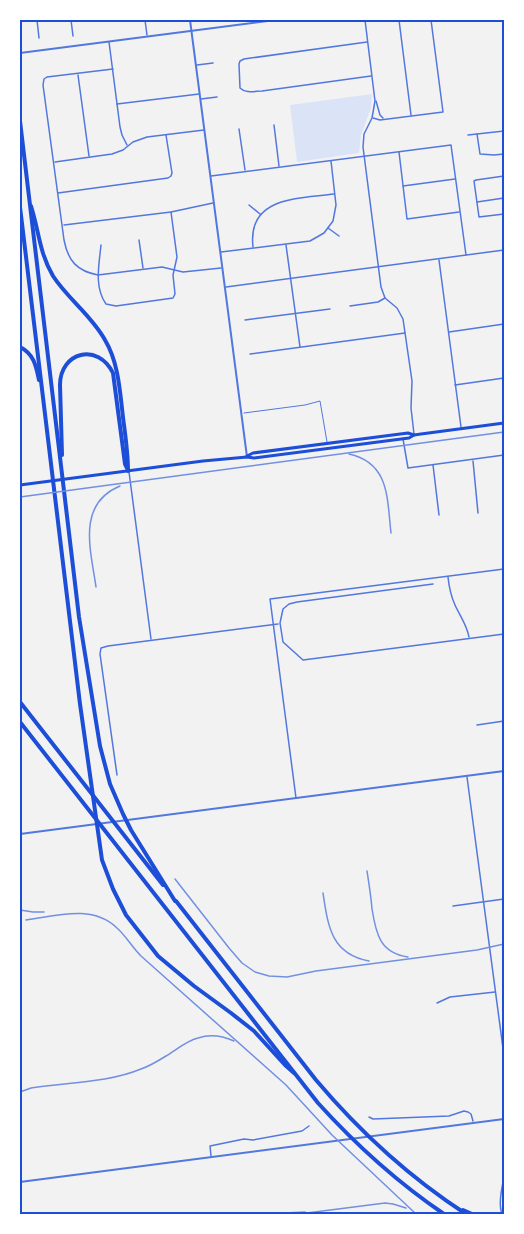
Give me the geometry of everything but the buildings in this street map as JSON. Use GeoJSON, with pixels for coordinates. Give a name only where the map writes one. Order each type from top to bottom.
{"type":"FeatureCollection","features":[{"type":"Feature","properties":{"kind":"highway"},"geometry":{"type":"LineString","coordinates":[[20,121],[82,636],[100,746],[110,783],[123,814],[175,901]]}},
{"type":"Feature","properties":{"kind":"highway"},"geometry":{"type":"LineString","coordinates":[[29,200],[39,243],[53,276],[98,329],[111,350],[118,378],[128,471]]}},
{"type":"Feature","properties":{"kind":"highway"},"geometry":{"type":"LineString","coordinates":[[20,207],[90,779],[102,860],[126,915],[158,956],[174,971],[254,1031],[294,1073]]}},
{"type":"Feature","properties":{"kind":"highway"},"geometry":{"type":"LineString","coordinates":[[20,347],[33,357],[44,397]]}},
{"type":"Feature","properties":{"kind":"highway"},"geometry":{"type":"LineString","coordinates":[[62,468],[61,374],[72,359],[91,354],[102,358],[113,373],[125,464],[128,471]]}},
{"type":"Feature","properties":{"kind":"highway"},"geometry":{"type":"LineString","coordinates":[[20,702],[340,1108],[393,1160],[466,1215]]}},
{"type":"Feature","properties":{"kind":"highway"},"geometry":{"type":"LineString","coordinates":[[20,722],[294,1073],[343,1130],[399,1184],[442,1215]]}},
{"type":"Feature","properties":{"kind":"highway"},"geometry":{"type":"LineString","coordinates":[[451,1205],[472,1215]]}},
{"type":"Feature","properties":{"kind":"main road"},"geometry":{"type":"LineString","coordinates":[[20,485],[403,439],[414,435],[504,423]]}},
{"type":"Feature","properties":{"kind":"main road"},"geometry":{"type":"LineString","coordinates":[[247,457],[254,453],[408,433],[414,435]]}},
{"type":"Feature","properties":{"kind":"street"},"geometry":{"type":"LineString","coordinates":[[37,20],[39,38]]}},
{"type":"Feature","properties":{"kind":"street"},"geometry":{"type":"LineString","coordinates":[[71,20],[73,36]]}},
{"type":"Feature","properties":{"kind":"street"},"geometry":{"type":"LineString","coordinates":[[145,20],[147,36]]}},
{"type":"Feature","properties":{"kind":"street"},"geometry":{"type":"LineString","coordinates":[[190,20],[247,457]]}},
{"type":"Feature","properties":{"kind":"street"},"geometry":{"type":"LineString","coordinates":[[21,53],[275,20]]}},
{"type":"Feature","properties":{"kind":"street"},"geometry":{"type":"LineString","coordinates":[[365,20],[375,99],[380,115],[386,119]]}},
{"type":"Feature","properties":{"kind":"street"},"geometry":{"type":"LineString","coordinates":[[399,20],[411,116]]}},
{"type":"Feature","properties":{"kind":"street"},"geometry":{"type":"LineString","coordinates":[[372,118],[380,120],[443,111],[432,20]]}},
{"type":"Feature","properties":{"kind":"street"},"geometry":{"type":"LineString","coordinates":[[109,42],[121,131],[128,145]]}},
{"type":"Feature","properties":{"kind":"street"},"geometry":{"type":"LineString","coordinates":[[368,42],[240,61],[240,88],[247,92],[372,76]]}},
{"type":"Feature","properties":{"kind":"street"},"geometry":{"type":"LineString","coordinates":[[196,65],[213,63]]}},
{"type":"Feature","properties":{"kind":"street"},"geometry":{"type":"LineString","coordinates":[[113,69],[51,76],[44,79],[64,240],[69,257],[79,268],[98,275],[162,267],[183,272],[222,268]]}},
{"type":"Feature","properties":{"kind":"street"},"geometry":{"type":"LineString","coordinates":[[78,73],[89,157]]}},
{"type":"Feature","properties":{"kind":"street"},"geometry":{"type":"LineString","coordinates":[[117,104],[200,93]]}},
{"type":"Feature","properties":{"kind":"street"},"geometry":{"type":"LineString","coordinates":[[201,99],[217,97]]}},
{"type":"Feature","properties":{"kind":"street"},"geometry":{"type":"LineString","coordinates":[[375,99],[372,118],[363,138],[364,156],[381,287],[385,298],[404,319],[412,381],[411,408],[414,435]]}},
{"type":"Feature","properties":{"kind":"street"},"geometry":{"type":"LineString","coordinates":[[274,125],[280,167]]}},
{"type":"Feature","properties":{"kind":"street"},"geometry":{"type":"LineString","coordinates":[[239,129],[245,171]]}},
{"type":"Feature","properties":{"kind":"street"},"geometry":{"type":"LineString","coordinates":[[54,162],[112,154],[140,139],[204,130]]}},
{"type":"Feature","properties":{"kind":"street"},"geometry":{"type":"LineString","coordinates":[[468,135],[504,131]]}},
{"type":"Feature","properties":{"kind":"street"},"geometry":{"type":"LineString","coordinates":[[477,134],[479,153],[482,155],[504,154]]}},
{"type":"Feature","properties":{"kind":"street"},"geometry":{"type":"LineString","coordinates":[[58,193],[168,178],[172,173],[166,135]]}},
{"type":"Feature","properties":{"kind":"street"},"geometry":{"type":"LineString","coordinates":[[211,176],[451,145],[466,255]]}},
{"type":"Feature","properties":{"kind":"street"},"geometry":{"type":"LineString","coordinates":[[399,152],[407,219],[460,212]]}},
{"type":"Feature","properties":{"kind":"street"},"geometry":{"type":"LineString","coordinates":[[221,252],[310,241],[320,236],[328,228],[336,205],[330,160]]}},
{"type":"Feature","properties":{"kind":"street"},"geometry":{"type":"LineString","coordinates":[[504,176],[475,180],[479,217],[504,214]]}},
{"type":"Feature","properties":{"kind":"street"},"geometry":{"type":"LineString","coordinates":[[403,186],[456,179]]}},
{"type":"Feature","properties":{"kind":"street"},"geometry":{"type":"LineString","coordinates":[[254,248],[254,227],[260,215],[270,206],[279,201],[335,194]]}},
{"type":"Feature","properties":{"kind":"street"},"geometry":{"type":"LineString","coordinates":[[477,202],[504,198]]}},
{"type":"Feature","properties":{"kind":"street"},"geometry":{"type":"LineString","coordinates":[[63,226],[171,212],[214,203]]}},
{"type":"Feature","properties":{"kind":"street"},"geometry":{"type":"LineString","coordinates":[[249,205],[260,215]]}},
{"type":"Feature","properties":{"kind":"street"},"geometry":{"type":"LineString","coordinates":[[100,245],[99,288],[104,300],[110,306],[173,298],[175,294],[173,275],[177,257],[171,212]]}},
{"type":"Feature","properties":{"kind":"street"},"geometry":{"type":"LineString","coordinates":[[328,228],[339,236]]}},
{"type":"Feature","properties":{"kind":"street"},"geometry":{"type":"LineString","coordinates":[[139,240],[143,269]]}},
{"type":"Feature","properties":{"kind":"street"},"geometry":{"type":"LineString","coordinates":[[286,244],[300,347]]}},
{"type":"Feature","properties":{"kind":"street"},"geometry":{"type":"LineString","coordinates":[[225,287],[504,250]]}},
{"type":"Feature","properties":{"kind":"street"},"geometry":{"type":"LineString","coordinates":[[438,258],[461,428]]}},
{"type":"Feature","properties":{"kind":"street"},"geometry":{"type":"LineString","coordinates":[[350,306],[378,302],[385,298]]}},
{"type":"Feature","properties":{"kind":"street"},"geometry":{"type":"LineString","coordinates":[[245,320],[330,309]]}},
{"type":"Feature","properties":{"kind":"street"},"geometry":{"type":"LineString","coordinates":[[448,332],[504,324]]}},
{"type":"Feature","properties":{"kind":"street"},"geometry":{"type":"LineString","coordinates":[[250,354],[406,333]]}},
{"type":"Feature","properties":{"kind":"street"},"geometry":{"type":"LineString","coordinates":[[455,385],[504,378]]}},
{"type":"Feature","properties":{"kind":"street"},"geometry":{"type":"LineString","coordinates":[[403,439],[408,468],[504,455]]}},
{"type":"Feature","properties":{"kind":"street"},"geometry":{"type":"LineString","coordinates":[[473,459],[478,513]]}},
{"type":"Feature","properties":{"kind":"street"},"geometry":{"type":"LineString","coordinates":[[433,465],[439,515]]}},
{"type":"Feature","properties":{"kind":"street"},"geometry":{"type":"LineString","coordinates":[[128,471],[151,640]]}},
{"type":"Feature","properties":{"kind":"street"},"geometry":{"type":"LineString","coordinates":[[296,799],[270,599],[504,569]]}},
{"type":"Feature","properties":{"kind":"street"},"geometry":{"type":"LineString","coordinates":[[448,576],[453,603],[469,638]]}},
{"type":"Feature","properties":{"kind":"street"},"geometry":{"type":"LineString","coordinates":[[422,579],[423,585]]}},
{"type":"Feature","properties":{"kind":"street"},"geometry":{"type":"LineString","coordinates":[[433,584],[289,604],[283,609],[280,623],[283,642],[303,660],[504,634]]}},
{"type":"Feature","properties":{"kind":"street"},"geometry":{"type":"LineString","coordinates":[[346,589],[346,595]]}},
{"type":"Feature","properties":{"kind":"street"},"geometry":{"type":"LineString","coordinates":[[117,776],[101,648],[280,623]]}},
{"type":"Feature","properties":{"kind":"street"},"geometry":{"type":"LineString","coordinates":[[477,725],[504,721]]}},
{"type":"Feature","properties":{"kind":"street"},"geometry":{"type":"LineString","coordinates":[[20,834],[504,771]]}},
{"type":"Feature","properties":{"kind":"street"},"geometry":{"type":"LineString","coordinates":[[466,776],[503,1030],[504,1056]]}},
{"type":"Feature","properties":{"kind":"street"},"geometry":{"type":"LineString","coordinates":[[453,906],[504,899]]}},
{"type":"Feature","properties":{"kind":"street"},"geometry":{"type":"LineString","coordinates":[[437,1003],[451,997],[496,992]]}},
{"type":"Feature","properties":{"kind":"street"},"geometry":{"type":"LineString","coordinates":[[369,1117],[373,1119],[449,1116],[464,1111],[471,1114],[473,1122]]}},
{"type":"Feature","properties":{"kind":"street"},"geometry":{"type":"LineString","coordinates":[[20,1182],[504,1119]]}},
{"type":"Feature","properties":{"kind":"street"},"geometry":{"type":"LineString","coordinates":[[212,1157],[210,1146],[302,1131],[309,1126]]}},
{"type":"Feature","properties":{"kind":"street"},"geometry":{"type":"LineString","coordinates":[[502,1215],[500,1211],[504,1176]]}},
{"type":"Feature","properties":{"kind":"lane"},"geometry":{"type":"LineString","coordinates":[[241,413],[321,401],[327,444]]}},
{"type":"Feature","properties":{"kind":"shaded area"},"geometry":{"type":"Polygon","coordinates":[[[372,94],[371,108],[361,135],[359,153],[297,162],[290,105],[372,94]]]}},
{"type":"Feature","properties":{"kind":"railway"},"geometry":{"type":"LineString","coordinates":[[20,497],[504,432]]}},
{"type":"Feature","properties":{"kind":"railway"},"geometry":{"type":"LineString","coordinates":[[349,454],[372,465],[379,474],[387,495],[391,533]]}},
{"type":"Feature","properties":{"kind":"railway"},"geometry":{"type":"LineString","coordinates":[[96,587],[90,544],[92,516],[97,504],[106,494],[120,486]]}},
{"type":"Feature","properties":{"kind":"railway"},"geometry":{"type":"LineString","coordinates":[[367,871],[374,918],[381,941],[391,951],[408,957]]}},
{"type":"Feature","properties":{"kind":"railway"},"geometry":{"type":"LineString","coordinates":[[175,879],[242,963],[255,972],[269,976],[287,977],[316,971],[477,950],[504,944]]}},
{"type":"Feature","properties":{"kind":"railway"},"geometry":{"type":"LineString","coordinates":[[323,893],[330,927],[339,945],[346,952],[369,961]]}},
{"type":"Feature","properties":{"kind":"railway"},"geometry":{"type":"LineString","coordinates":[[20,910],[44,912]]}},
{"type":"Feature","properties":{"kind":"railway"},"geometry":{"type":"LineString","coordinates":[[26,920],[61,914],[85,914],[96,916],[117,928],[141,956],[286,1085],[332,1135],[416,1214]]}},
{"type":"Feature","properties":{"kind":"railway"},"geometry":{"type":"LineString","coordinates":[[20,1092],[31,1088],[101,1080],[128,1074],[151,1065],[194,1039],[216,1036],[234,1041]]}},
{"type":"Feature","properties":{"kind":"railway"},"geometry":{"type":"LineString","coordinates":[[299,1214],[385,1203],[406,1208]]}},
{"type":"Feature","properties":{"kind":"railway"},"geometry":{"type":"LineString","coordinates":[[263,1214],[305,1212]]}}]}
